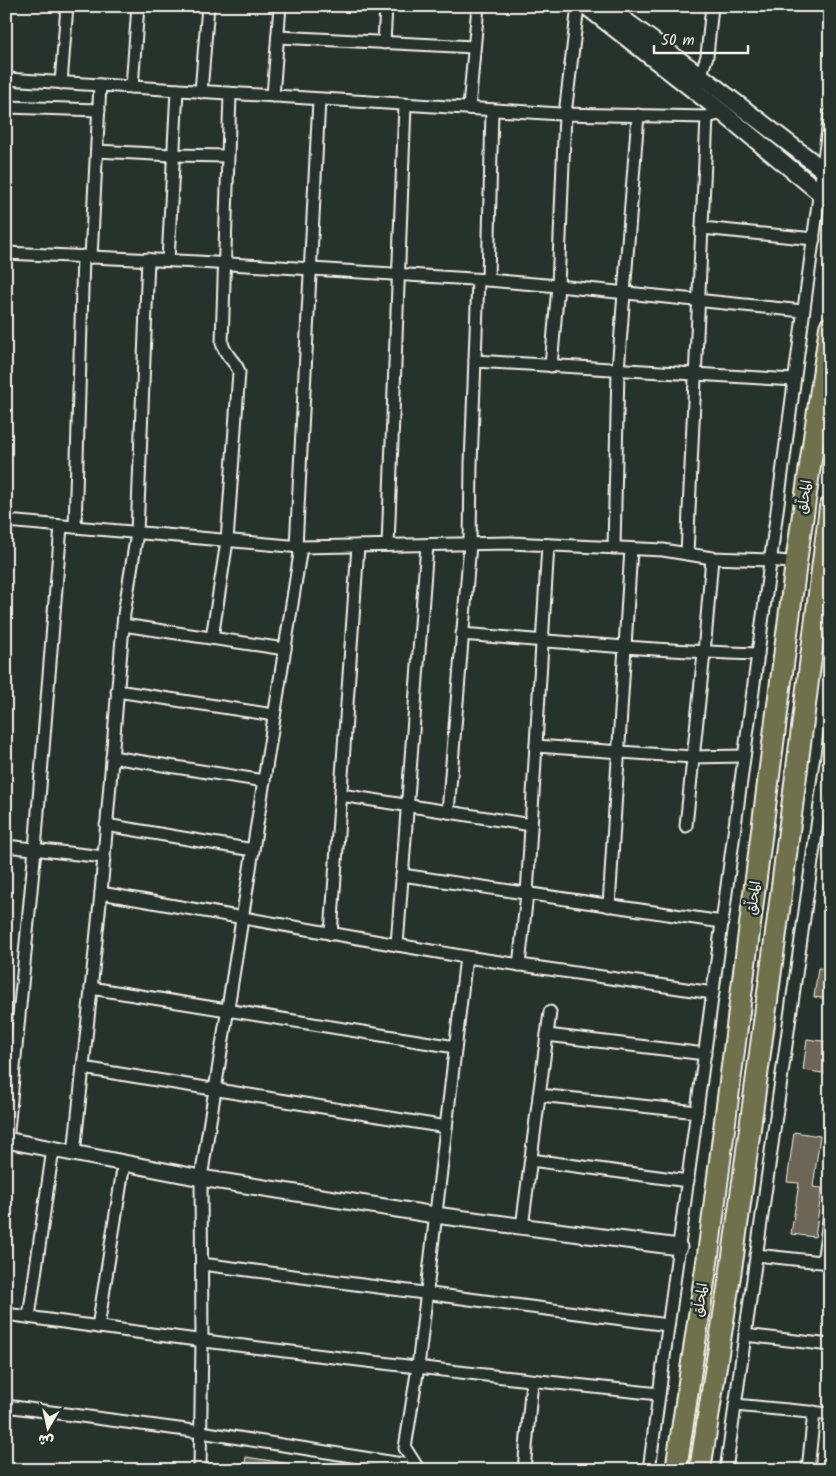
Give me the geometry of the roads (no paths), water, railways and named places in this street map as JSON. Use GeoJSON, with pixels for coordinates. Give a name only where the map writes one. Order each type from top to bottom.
{"type":"FeatureCollection","features":[{"type":"Feature","properties":{"kind":"highway","name":"المحلّق"},"geometry":{"type":"LineString","coordinates":[[676,1470],[708,1255],[796,563],[830,327]]}},
{"type":"Feature","properties":{"kind":"highway","name":"المحلّق"},"geometry":{"type":"LineString","coordinates":[[700,1470],[734,1256],[780,910],[830,507]]}},
{"type":"Feature","properties":{"kind":"main road"},"geometry":{"type":"LineString","coordinates":[[586,6],[826,170]]}},
{"type":"Feature","properties":{"kind":"main road"},"geometry":{"type":"LineString","coordinates":[[616,10],[698,84],[715,115],[825,195]]}},
{"type":"Feature","properties":{"kind":"street"},"geometry":{"type":"LineString","coordinates":[[61,82],[67,6]]}},
{"type":"Feature","properties":{"kind":"street"},"geometry":{"type":"LineString","coordinates":[[132,87],[138,6]]}},
{"type":"Feature","properties":{"kind":"street"},"geometry":{"type":"LineString","coordinates":[[201,92],[208,6]]}},
{"type":"Feature","properties":{"kind":"street"},"geometry":{"type":"LineString","coordinates":[[273,96],[280,6]]}},
{"type":"Feature","properties":{"kind":"street"},"geometry":{"type":"LineString","coordinates":[[384,42],[386,6]]}},
{"type":"Feature","properties":{"kind":"street"},"geometry":{"type":"LineString","coordinates":[[469,108],[478,6]]}},
{"type":"Feature","properties":{"kind":"street"},"geometry":{"type":"LineString","coordinates":[[551,366],[558,286],[565,114],[578,6]]}},
{"type":"Feature","properties":{"kind":"street"},"geometry":{"type":"LineString","coordinates":[[698,84],[707,56],[712,6]]}},
{"type":"Feature","properties":{"kind":"street"},"geometry":{"type":"LineString","coordinates":[[278,37],[474,47]]}},
{"type":"Feature","properties":{"kind":"street"},"geometry":{"type":"LineString","coordinates":[[6,79],[565,114],[715,115],[702,228],[700,300],[694,373],[686,554]]}},
{"type":"Feature","properties":{"kind":"street"},"geometry":{"type":"LineString","coordinates":[[75,527],[87,256],[97,150],[100,85]]}},
{"type":"Feature","properties":{"kind":"street"},"geometry":{"type":"LineString","coordinates":[[168,260],[176,90]]}},
{"type":"Feature","properties":{"kind":"street"},"geometry":{"type":"LineString","coordinates":[[212,638],[227,540],[239,372],[238,367],[225,352],[222,344],[223,264],[230,94]]}},
{"type":"Feature","properties":{"kind":"street"},"geometry":{"type":"LineString","coordinates":[[200,1470],[202,1342],[201,1178],[285,649],[299,547],[319,100]]}},
{"type":"Feature","properties":{"kind":"street"},"geometry":{"type":"LineString","coordinates":[[388,545],[405,105]]}},
{"type":"Feature","properties":{"kind":"street"},"geometry":{"type":"LineString","coordinates":[[6,107],[99,110]]}},
{"type":"Feature","properties":{"kind":"street"},"geometry":{"type":"LineString","coordinates":[[448,812],[470,544],[475,361],[483,280],[492,110]]}},
{"type":"Feature","properties":{"kind":"street"},"geometry":{"type":"LineString","coordinates":[[649,1470],[803,311],[814,240],[825,195],[830,114]]}},
{"type":"Feature","properties":{"kind":"street"},"geometry":{"type":"LineString","coordinates":[[614,548],[618,370],[638,115]]}},
{"type":"Feature","properties":{"kind":"street"},"geometry":{"type":"LineString","coordinates":[[97,150],[173,155],[228,156]]}},
{"type":"Feature","properties":{"kind":"street"},"geometry":{"type":"LineString","coordinates":[[702,228],[814,240]]}},
{"type":"Feature","properties":{"kind":"street"},"geometry":{"type":"LineString","coordinates":[[6,253],[168,260],[483,280],[624,292],[803,311]]}},
{"type":"Feature","properties":{"kind":"street"},"geometry":{"type":"LineString","coordinates":[[74,1154],[101,894],[123,625],[137,533],[148,259]]}},
{"type":"Feature","properties":{"kind":"street"},"geometry":{"type":"LineString","coordinates":[[475,361],[794,380]]}},
{"type":"Feature","properties":{"kind":"street"},"geometry":{"type":"LineString","coordinates":[[6,522],[299,547],[510,543],[663,550],[712,558],[796,563]]}},
{"type":"Feature","properties":{"kind":"street"},"geometry":{"type":"LineString","coordinates":[[61,526],[35,849],[7,1141],[201,1178],[435,1215],[679,1247]]}},
{"type":"Feature","properties":{"kind":"street"},"geometry":{"type":"LineString","coordinates":[[397,945],[427,545]]}},
{"type":"Feature","properties":{"kind":"street"},"geometry":{"type":"LineString","coordinates":[[519,965],[527,894],[548,545]]}},
{"type":"Feature","properties":{"kind":"street"},"geometry":{"type":"LineString","coordinates":[[332,934],[358,546]]}},
{"type":"Feature","properties":{"kind":"street"},"geometry":{"type":"LineString","coordinates":[[609,906],[631,549]]}},
{"type":"Feature","properties":{"kind":"street"},"geometry":{"type":"LineString","coordinates":[[686,826],[712,558]]}},
{"type":"Feature","properties":{"kind":"street"},"geometry":{"type":"LineString","coordinates":[[123,625],[285,649]]}},
{"type":"Feature","properties":{"kind":"street"},"geometry":{"type":"LineString","coordinates":[[462,634],[704,653],[758,654]]}},
{"type":"Feature","properties":{"kind":"street"},"geometry":{"type":"LineString","coordinates":[[117,691],[274,715]]}},
{"type":"Feature","properties":{"kind":"street"},"geometry":{"type":"LineString","coordinates":[[726,1470],[828,766],[830,734]]}},
{"type":"Feature","properties":{"kind":"street"},"geometry":{"type":"LineString","coordinates":[[536,746],[692,757],[744,756]]}},
{"type":"Feature","properties":{"kind":"street"},"geometry":{"type":"LineString","coordinates":[[112,757],[264,781]]}},
{"type":"Feature","properties":{"kind":"street"},"geometry":{"type":"LineString","coordinates":[[341,795],[531,825]]}},
{"type":"Feature","properties":{"kind":"street"},"geometry":{"type":"LineString","coordinates":[[106,825],[253,850]]}},
{"type":"Feature","properties":{"kind":"street"},"geometry":{"type":"LineString","coordinates":[[6,846],[104,857]]}},
{"type":"Feature","properties":{"kind":"street"},"geometry":{"type":"LineString","coordinates":[[402,875],[722,922]]}},
{"type":"Feature","properties":{"kind":"street"},"geometry":{"type":"LineString","coordinates":[[101,894],[466,957],[713,993]]}},
{"type":"Feature","properties":{"kind":"street"},"geometry":{"type":"LineString","coordinates":[[6,1406],[201,1432],[401,1467],[418,1367],[466,957]]}},
{"type":"Feature","properties":{"kind":"street"},"geometry":{"type":"LineString","coordinates":[[91,988],[455,1047]]}},
{"type":"Feature","properties":{"kind":"street"},"geometry":{"type":"LineString","coordinates":[[522,1227],[550,1012]]}},
{"type":"Feature","properties":{"kind":"street"},"geometry":{"type":"LineString","coordinates":[[547,1035],[705,1054]]}},
{"type":"Feature","properties":{"kind":"street"},"geometry":{"type":"LineString","coordinates":[[83,1068],[446,1127]]}},
{"type":"Feature","properties":{"kind":"street"},"geometry":{"type":"LineString","coordinates":[[539,1095],[697,1112]]}},
{"type":"Feature","properties":{"kind":"street"},"geometry":{"type":"LineString","coordinates":[[30,1317],[53,1149]]}},
{"type":"Feature","properties":{"kind":"street"},"geometry":{"type":"LineString","coordinates":[[531,1160],[688,1181]]}},
{"type":"Feature","properties":{"kind":"street"},"geometry":{"type":"LineString","coordinates":[[98,1327],[124,1163]]}},
{"type":"Feature","properties":{"kind":"street"},"geometry":{"type":"LineString","coordinates":[[756,1255],[826,1262],[830,1213]]}},
{"type":"Feature","properties":{"kind":"street"},"geometry":{"type":"LineString","coordinates":[[202,1264],[668,1325]]}},
{"type":"Feature","properties":{"kind":"street"},"geometry":{"type":"LineString","coordinates":[[6,1314],[202,1342],[659,1394]]}},
{"type":"Feature","properties":{"kind":"street"},"geometry":{"type":"LineString","coordinates":[[745,1335],[830,1345]]}},
{"type":"Feature","properties":{"kind":"street"},"geometry":{"type":"LineString","coordinates":[[524,1470],[532,1381]]}},
{"type":"Feature","properties":{"kind":"street"},"geometry":{"type":"LineString","coordinates":[[735,1405],[830,1414]]}},
{"type":"Feature","properties":{"kind":"street"},"geometry":{"type":"LineString","coordinates":[[808,1470],[814,1412]]}},
{"type":"Feature","properties":{"kind":"street"},"geometry":{"type":"LineString","coordinates":[[405,1448],[419,1470]]}}]}
